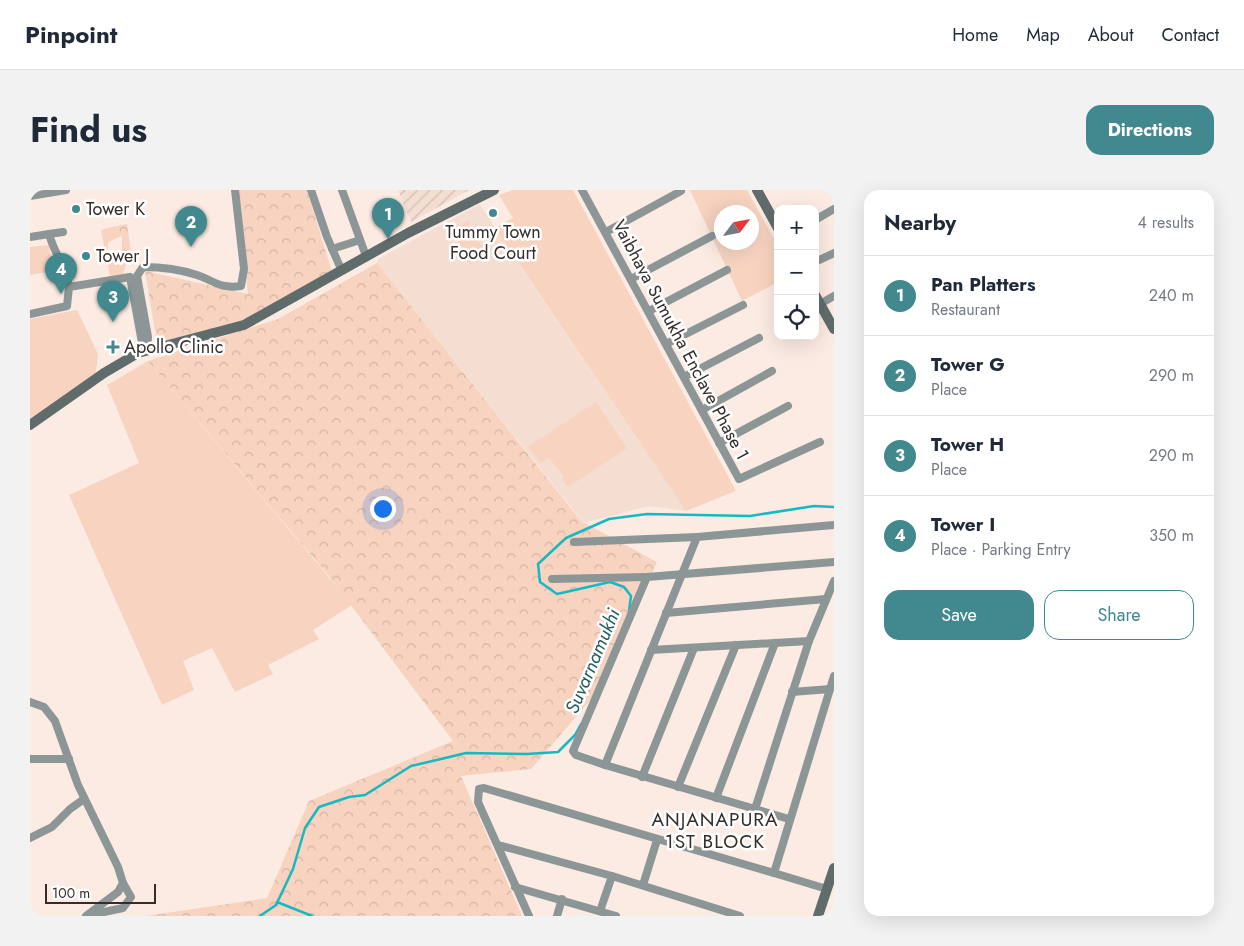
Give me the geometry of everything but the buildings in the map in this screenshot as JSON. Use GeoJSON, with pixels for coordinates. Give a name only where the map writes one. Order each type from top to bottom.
{"type":"FeatureCollection","features":[{"type":"Feature","properties":{"kind":"street"},"geometry":{"type":"LineString","coordinates":[[30,196],[66,190]]}},
{"type":"Feature","properties":{"kind":"street"},"geometry":{"type":"LineString","coordinates":[[145,351],[148,337],[137,276],[143,267],[180,270],[199,275],[222,286],[241,286],[244,268],[235,190]]}},
{"type":"Feature","properties":{"kind":"street"},"geometry":{"type":"LineString","coordinates":[[311,190],[341,269]]}},
{"type":"Feature","properties":{"kind":"street"},"geometry":{"type":"LineString","coordinates":[[342,190],[366,256]]}},
{"type":"Feature","properties":{"kind":"street"},"geometry":{"type":"LineString","coordinates":[[30,425],[104,373],[145,351],[244,325],[341,269],[494,190]]}},
{"type":"Feature","properties":{"kind":"street","name":"Vaibhava Sumukha Enclave Phase 1"},"geometry":{"type":"LineString","coordinates":[[582,190],[739,479],[820,442]]}},
{"type":"Feature","properties":{"kind":"street"},"geometry":{"type":"LineString","coordinates":[[606,232],[681,191]]}},
{"type":"Feature","properties":{"kind":"street"},"geometry":{"type":"LineString","coordinates":[[760,191],[774,220]]}},
{"type":"Feature","properties":{"kind":"street"},"geometry":{"type":"LineString","coordinates":[[819,218],[834,209]]}},
{"type":"Feature","properties":{"kind":"street"},"geometry":{"type":"LineString","coordinates":[[30,237],[63,232]]}},
{"type":"Feature","properties":{"kind":"street"},"geometry":{"type":"LineString","coordinates":[[30,314],[67,306],[69,287],[67,271],[53,248],[49,234]]}},
{"type":"Feature","properties":{"kind":"street"},"geometry":{"type":"LineString","coordinates":[[631,279],[712,236]]}},
{"type":"Feature","properties":{"kind":"street"},"geometry":{"type":"LineString","coordinates":[[332,249],[360,240]]}},
{"type":"Feature","properties":{"kind":"street"},"geometry":{"type":"LineString","coordinates":[[819,260],[834,253]]}},
{"type":"Feature","properties":{"kind":"street"},"geometry":{"type":"LineString","coordinates":[[648,311],[727,270]]}},
{"type":"Feature","properties":{"kind":"street"},"geometry":{"type":"LineString","coordinates":[[69,287],[130,277],[145,351]]}},
{"type":"Feature","properties":{"kind":"street"},"geometry":{"type":"LineString","coordinates":[[819,299],[834,296]]}},
{"type":"Feature","properties":{"kind":"street"},"geometry":{"type":"LineString","coordinates":[[819,301],[834,329]]}},
{"type":"Feature","properties":{"kind":"street"},"geometry":{"type":"LineString","coordinates":[[666,344],[743,305]]}},
{"type":"Feature","properties":{"kind":"street"},"geometry":{"type":"LineString","coordinates":[[684,378],[759,338]]}},
{"type":"Feature","properties":{"kind":"street"},"geometry":{"type":"LineString","coordinates":[[702,410],[772,371]]}},
{"type":"Feature","properties":{"kind":"street"},"geometry":{"type":"LineString","coordinates":[[719,442],[788,406]]}},
{"type":"Feature","properties":{"kind":"street"},"geometry":{"type":"LineString","coordinates":[[574,542],[697,537],[834,525]]}},
{"type":"Feature","properties":{"kind":"street"},"geometry":{"type":"LineString","coordinates":[[605,765],[697,537]]}},
{"type":"Feature","properties":{"kind":"street"},"geometry":{"type":"LineString","coordinates":[[552,579],[647,577],[684,572],[834,562]]}},
{"type":"Feature","properties":{"kind":"street"},"geometry":{"type":"LineString","coordinates":[[647,577],[573,751],[576,755],[642,777],[789,819]]}},
{"type":"Feature","properties":{"kind":"street"},"geometry":{"type":"LineString","coordinates":[[755,809],[809,641],[834,581]]}},
{"type":"Feature","properties":{"kind":"street"},"geometry":{"type":"LineString","coordinates":[[666,613],[826,600]]}},
{"type":"Feature","properties":{"kind":"street"},"geometry":{"type":"LineString","coordinates":[[651,650],[809,641]]}},
{"type":"Feature","properties":{"kind":"street"},"geometry":{"type":"LineString","coordinates":[[716,798],[776,643]]}},
{"type":"Feature","properties":{"kind":"street"},"geometry":{"type":"LineString","coordinates":[[678,787],[736,645]]}},
{"type":"Feature","properties":{"kind":"street"},"geometry":{"type":"LineString","coordinates":[[642,777],[694,648]]}},
{"type":"Feature","properties":{"kind":"street"},"geometry":{"type":"LineString","coordinates":[[774,873],[834,676]]}},
{"type":"Feature","properties":{"kind":"street"},"geometry":{"type":"LineString","coordinates":[[792,692],[830,688]]}},
{"type":"Feature","properties":{"kind":"street"},"geometry":{"type":"LineString","coordinates":[[30,702],[44,707],[55,721],[84,799],[131,897],[123,908],[86,916]]}},
{"type":"Feature","properties":{"kind":"street"},"geometry":{"type":"LineString","coordinates":[[30,759],[69,759]]}},
{"type":"Feature","properties":{"kind":"street"},"geometry":{"type":"LineString","coordinates":[[529,916],[478,802],[479,789],[484,788],[827,889]]}},
{"type":"Feature","properties":{"kind":"street"},"geometry":{"type":"LineString","coordinates":[[30,838],[52,827],[70,809],[84,799]]}},
{"type":"Feature","properties":{"kind":"street"},"geometry":{"type":"LineString","coordinates":[[643,885],[657,840]]}},
{"type":"Feature","properties":{"kind":"street"},"geometry":{"type":"LineString","coordinates":[[498,845],[643,885],[716,913],[740,916]]}},
{"type":"Feature","properties":{"kind":"street"},"geometry":{"type":"LineString","coordinates":[[818,916],[834,868]]}},
{"type":"Feature","properties":{"kind":"street"},"geometry":{"type":"LineString","coordinates":[[600,911],[612,876]]}},
{"type":"Feature","properties":{"kind":"street"},"geometry":{"type":"LineString","coordinates":[[86,916],[118,892],[123,883]]}},
{"type":"Feature","properties":{"kind":"street"},"geometry":{"type":"LineString","coordinates":[[515,887],[616,916]]}},
{"type":"Feature","properties":{"kind":"street"},"geometry":{"type":"LineString","coordinates":[[557,916],[562,899]]}},
{"type":"Feature","properties":{"kind":"shaded area"},"geometry":{"type":"Polygon","coordinates":[[[398,190],[469,190],[411,222],[398,190]]]}},
{"type":"Feature","properties":{"kind":"shaded area"},"geometry":{"type":"Polygon","coordinates":[[[480,204],[686,511],[649,506],[586,522],[582,521],[377,263],[378,259],[480,204]]]}},
{"type":"Feature","properties":{"kind":"green space"},"geometry":{"type":"Polygon","coordinates":[[[237,190],[307,190],[332,272],[256,319],[160,345],[156,337],[145,271],[248,294],[237,190]]]}},
{"type":"Feature","properties":{"kind":"green space"},"geometry":{"type":"Polygon","coordinates":[[[513,190],[573,190],[736,491],[686,511],[495,228],[513,218],[499,195],[513,190]]]}},
{"type":"Feature","properties":{"kind":"green space"},"geometry":{"type":"Polygon","coordinates":[[[690,190],[747,190],[755,205],[714,205],[714,241],[690,190]]]}},
{"type":"Feature","properties":{"kind":"green space"},"geometry":{"type":"Polygon","coordinates":[[[759,212],[774,239],[774,284],[742,301],[718,250],[759,250],[759,212]]]}},
{"type":"Feature","properties":{"kind":"green space"},"geometry":{"type":"Polygon","coordinates":[[[468,221],[486,255],[470,264],[452,229],[468,221]]]}},
{"type":"Feature","properties":{"kind":"green space"},"geometry":{"type":"Polygon","coordinates":[[[127,224],[132,259],[122,252],[122,236],[116,226],[127,224]]]}},
{"type":"Feature","properties":{"kind":"green space"},"geometry":{"type":"Polygon","coordinates":[[[116,226],[122,236],[108,242],[108,253],[126,263],[123,274],[110,277],[101,230],[116,226]]]}},
{"type":"Feature","properties":{"kind":"green space"},"geometry":{"type":"Polygon","coordinates":[[[49,245],[52,271],[30,275],[30,247],[49,245]]]}},
{"type":"Feature","properties":{"kind":"green space"},"geometry":{"type":"Polygon","coordinates":[[[377,263],[581,521],[657,562],[605,683],[531,769],[461,776],[522,916],[146,916],[267,898],[309,801],[453,741],[332,580],[148,361],[278,319],[377,263]]]}},
{"type":"Feature","properties":{"kind":"green space"},"geometry":{"type":"Polygon","coordinates":[[[77,310],[98,354],[95,378],[30,422],[30,319],[77,310]]]}},
{"type":"Feature","properties":{"kind":"green space"},"geometry":{"type":"Polygon","coordinates":[[[148,361],[352,605],[313,630],[319,639],[268,665],[273,674],[235,692],[212,648],[183,661],[194,690],[162,705],[69,495],[139,463],[107,385],[148,361]]]}},
{"type":"Feature","properties":{"kind":"green space"},"geometry":{"type":"Polygon","coordinates":[[[596,402],[627,448],[568,487],[562,479],[564,477],[549,457],[541,463],[528,447],[596,402]]]}},
{"type":"Feature","properties":{"kind":"waterway","name":"Suvarnamukhi"},"geometry":{"type":"LineString","coordinates":[[629,611],[631,596],[624,587],[610,582],[557,594],[540,582],[538,564],[566,538],[609,519],[647,514],[750,516],[814,506],[834,507]]}},
{"type":"Feature","properties":{"kind":"waterway","name":"Suvarnamukhi"},"geometry":{"type":"LineString","coordinates":[[260,916],[276,905],[293,869],[305,828],[319,807],[349,797],[365,795],[411,766],[466,753],[527,754],[558,752],[575,735],[581,724]]}},
{"type":"Feature","properties":{"kind":"waterway"},"geometry":{"type":"LineString","coordinates":[[277,902],[312,916]]}},
{"type":"Feature","properties":{"kind":"place","name":"Tower K"},"geometry":{"type":"Point","coordinates":[76,209]}},
{"type":"Feature","properties":{"kind":"place","name":"Tummy Town Food Court"},"geometry":{"type":"Point","coordinates":[493,213]}},
{"type":"Feature","properties":{"kind":"place","name":"Pan Platters"},"geometry":{"type":"Point","coordinates":[388,239]}},
{"type":"Feature","properties":{"kind":"place","name":"Tower G"},"geometry":{"type":"Point","coordinates":[191,247]}},
{"type":"Feature","properties":{"kind":"place","name":"Tower J"},"geometry":{"type":"Point","coordinates":[86,256]}},
{"type":"Feature","properties":{"kind":"place","name":"Tower I"},"geometry":{"type":"Point","coordinates":[61,294]}},
{"type":"Feature","properties":{"kind":"place","name":"Tower H"},"geometry":{"type":"Point","coordinates":[113,322]}},
{"type":"Feature","properties":{"kind":"place","name":"Apollo Clinic"},"geometry":{"type":"Point","coordinates":[113,347]}},
{"type":"Feature","properties":{"kind":"district","name":"ANJANAPURA 1ST BLOCK"},"geometry":{"type":"Point","coordinates":[715,830]}}]}
